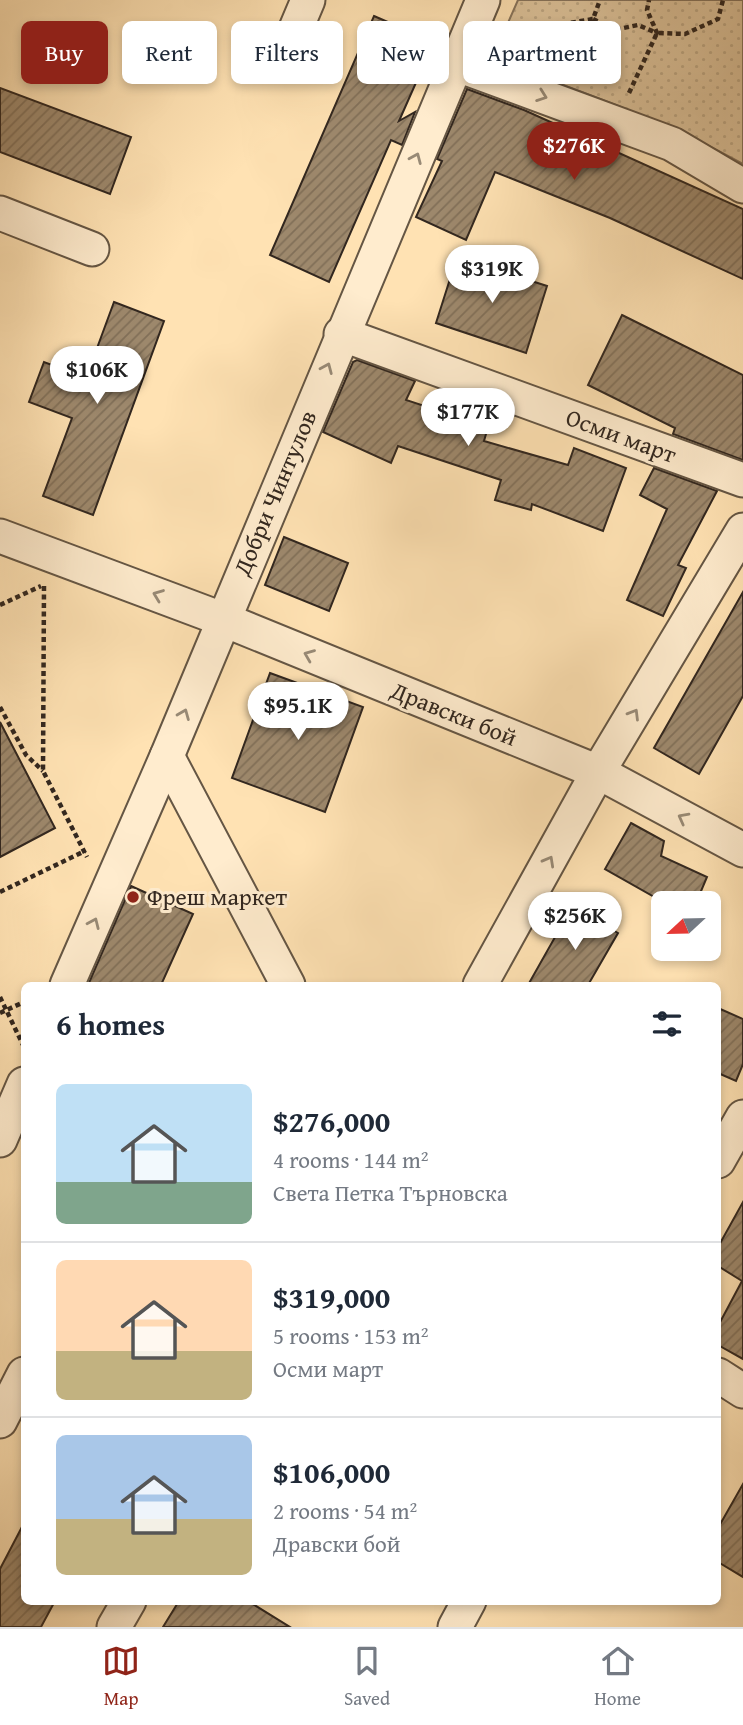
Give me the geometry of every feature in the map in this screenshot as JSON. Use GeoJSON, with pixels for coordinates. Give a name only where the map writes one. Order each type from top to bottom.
{"type":"FeatureCollection","features":[{"type":"Feature","properties":{"kind":"street"},"geometry":{"type":"LineString","coordinates":[[299,21],[308,0]]}},
{"type":"Feature","properties":{"kind":"street","name":"Добри Чинтулов"},"geometry":{"type":"LineString","coordinates":[[68,982],[167,756],[341,334],[483,0]]}},
{"type":"Feature","properties":{"kind":"street"},"geometry":{"type":"LineString","coordinates":[[460,52],[616,123],[672,144],[743,186]]}},
{"type":"Feature","properties":{"kind":"street"},"geometry":{"type":"LineString","coordinates":[[0,214],[92,249]]}},
{"type":"Feature","properties":{"kind":"street","name":"Осми март"},"geometry":{"type":"LineString","coordinates":[[341,334],[743,480]]}},
{"type":"Feature","properties":{"kind":"street"},"geometry":{"type":"LineString","coordinates":[[482,982],[598,772],[743,530]]}},
{"type":"Feature","properties":{"kind":"street","name":"Дравски бой"},"geometry":{"type":"LineString","coordinates":[[0,536],[222,619],[598,772],[743,850]]}},
{"type":"Feature","properties":{"kind":"street"},"geometry":{"type":"LineString","coordinates":[[167,756],[286,982]]}},
{"type":"Feature","properties":{"kind":"street"},"geometry":{"type":"LineString","coordinates":[[9,1142],[21,1096]]}},
{"type":"Feature","properties":{"kind":"street"},"geometry":{"type":"LineString","coordinates":[[721,1156],[743,1116]]}},
{"type":"Feature","properties":{"kind":"street"},"geometry":{"type":"LineString","coordinates":[[721,1377],[743,1391]]}},
{"type":"Feature","properties":{"kind":"street"},"geometry":{"type":"LineString","coordinates":[[0,1421],[21,1380]]}},
{"type":"Feature","properties":{"kind":"street"},"geometry":{"type":"LineString","coordinates":[[114,1627],[127,1605]]}},
{"type":"Feature","properties":{"kind":"street"},"geometry":{"type":"LineString","coordinates":[[455,1627],[467,1605]]}},
{"type":"Feature","properties":{"kind":"path"},"geometry":{"type":"LineString","coordinates":[[593,19],[600,0]]}},
{"type":"Feature","properties":{"kind":"path"},"geometry":{"type":"LineString","coordinates":[[616,123],[657,33],[647,10],[649,0]]}},
{"type":"Feature","properties":{"kind":"path"},"geometry":{"type":"LineString","coordinates":[[460,52],[593,19],[614,30],[638,25],[657,33],[685,34],[718,19],[723,0]]}},
{"type":"Feature","properties":{"kind":"path"},"geometry":{"type":"LineString","coordinates":[[43,771],[44,552]]}},
{"type":"Feature","properties":{"kind":"path"},"geometry":{"type":"LineString","coordinates":[[0,707],[26,755],[43,771],[107,895]]}},
{"type":"Feature","properties":{"kind":"path"},"geometry":{"type":"LineString","coordinates":[[0,892],[136,826]]}},
{"type":"Feature","properties":{"kind":"path"},"geometry":{"type":"LineString","coordinates":[[0,997],[21,1041]]}},
{"type":"Feature","properties":{"kind":"path"},"geometry":{"type":"LineString","coordinates":[[0,1013],[21,1003]]}},
{"type":"Feature","properties":{"kind":"shaded area"},"geometry":{"type":"Polygon","coordinates":[[[518,0],[743,0],[743,164],[685,134],[560,84],[621,84],[621,21],[509,21],[518,0]]]}},
{"type":"Feature","properties":{"kind":"building"},"geometry":{"type":"Polygon","coordinates":[[[374,16],[386,21],[372,21],[374,16]]]}},
{"type":"Feature","properties":{"kind":"building"},"geometry":{"type":"Polygon","coordinates":[[[357,55],[357,84],[415,84],[399,121],[415,112],[402,145],[391,140],[329,282],[270,255],[357,55]]]}},
{"type":"Feature","properties":{"kind":"building"},"geometry":{"type":"Polygon","coordinates":[[[0,88],[131,137],[110,194],[0,152],[0,88]]]}},
{"type":"Feature","properties":{"kind":"building"},"geometry":{"type":"Polygon","coordinates":[[[467,89],[524,110],[743,209],[743,279],[610,218],[495,172],[466,240],[416,217],[442,161],[437,159],[467,89]]]}},
{"type":"Feature","properties":{"kind":"building"},"geometry":{"type":"Polygon","coordinates":[[[457,257],[547,286],[526,353],[436,323],[457,257]]]}},
{"type":"Feature","properties":{"kind":"building"},"geometry":{"type":"Polygon","coordinates":[[[114,302],[164,321],[93,515],[43,496],[72,418],[29,402],[44,362],[86,378],[114,302]]]}},
{"type":"Feature","properties":{"kind":"building"},"geometry":{"type":"Polygon","coordinates":[[[622,315],[743,375],[743,460],[673,434],[675,428],[588,385],[622,315]]]}},
{"type":"Feature","properties":{"kind":"building"},"geometry":{"type":"Polygon","coordinates":[[[357,360],[415,381],[406,400],[488,427],[484,441],[568,465],[574,448],[626,468],[603,531],[532,504],[531,510],[495,500],[501,480],[398,446],[391,463],[323,432],[353,362],[357,360]]]}},
{"type":"Feature","properties":{"kind":"building"},"geometry":{"type":"Polygon","coordinates":[[[654,468],[717,491],[678,565],[686,568],[663,616],[627,600],[667,509],[640,495],[654,468]]]}},
{"type":"Feature","properties":{"kind":"building"},"geometry":{"type":"Polygon","coordinates":[[[284,537],[348,563],[329,611],[265,585],[284,537]]]}},
{"type":"Feature","properties":{"kind":"building"},"geometry":{"type":"Polygon","coordinates":[[[743,592],[743,696],[699,774],[654,748],[743,592]]]}},
{"type":"Feature","properties":{"kind":"building"},"geometry":{"type":"Polygon","coordinates":[[[270,673],[363,707],[325,812],[232,778],[270,673]]]}},
{"type":"Feature","properties":{"kind":"building"},"geometry":{"type":"Polygon","coordinates":[[[0,722],[55,828],[0,857],[0,722]]]}},
{"type":"Feature","properties":{"kind":"building"},"geometry":{"type":"Polygon","coordinates":[[[631,823],[664,841],[661,856],[707,877],[701,891],[651,891],[651,895],[605,869],[631,823]]]}},
{"type":"Feature","properties":{"kind":"building"},"geometry":{"type":"Polygon","coordinates":[[[131,886],[193,914],[162,982],[89,982],[131,886]]]}},
{"type":"Feature","properties":{"kind":"building"},"geometry":{"type":"Polygon","coordinates":[[[572,907],[618,933],[590,982],[530,982],[572,907]]]}},
{"type":"Feature","properties":{"kind":"building"},"geometry":{"type":"Polygon","coordinates":[[[721,1009],[743,1019],[743,1064],[736,1081],[721,1074],[721,1009]]]}},
{"type":"Feature","properties":{"kind":"building"},"geometry":{"type":"Polygon","coordinates":[[[743,1202],[743,1359],[721,1347],[721,1320],[742,1281],[721,1268],[721,1242],[743,1202]]]}},
{"type":"Feature","properties":{"kind":"building"},"geometry":{"type":"Polygon","coordinates":[[[743,1484],[743,1577],[721,1564],[721,1523],[743,1484]]]}},
{"type":"Feature","properties":{"kind":"building"},"geometry":{"type":"Polygon","coordinates":[[[21,1529],[21,1605],[53,1605],[41,1627],[0,1627],[0,1569],[21,1529]]]}},
{"type":"Feature","properties":{"kind":"building"},"geometry":{"type":"Polygon","coordinates":[[[177,1605],[254,1605],[290,1627],[163,1627],[177,1605]]]}},
{"type":"Feature","properties":{"kind":"place","name":"Фреш маркет"},"geometry":{"type":"Point","coordinates":[133,897]}}]}
